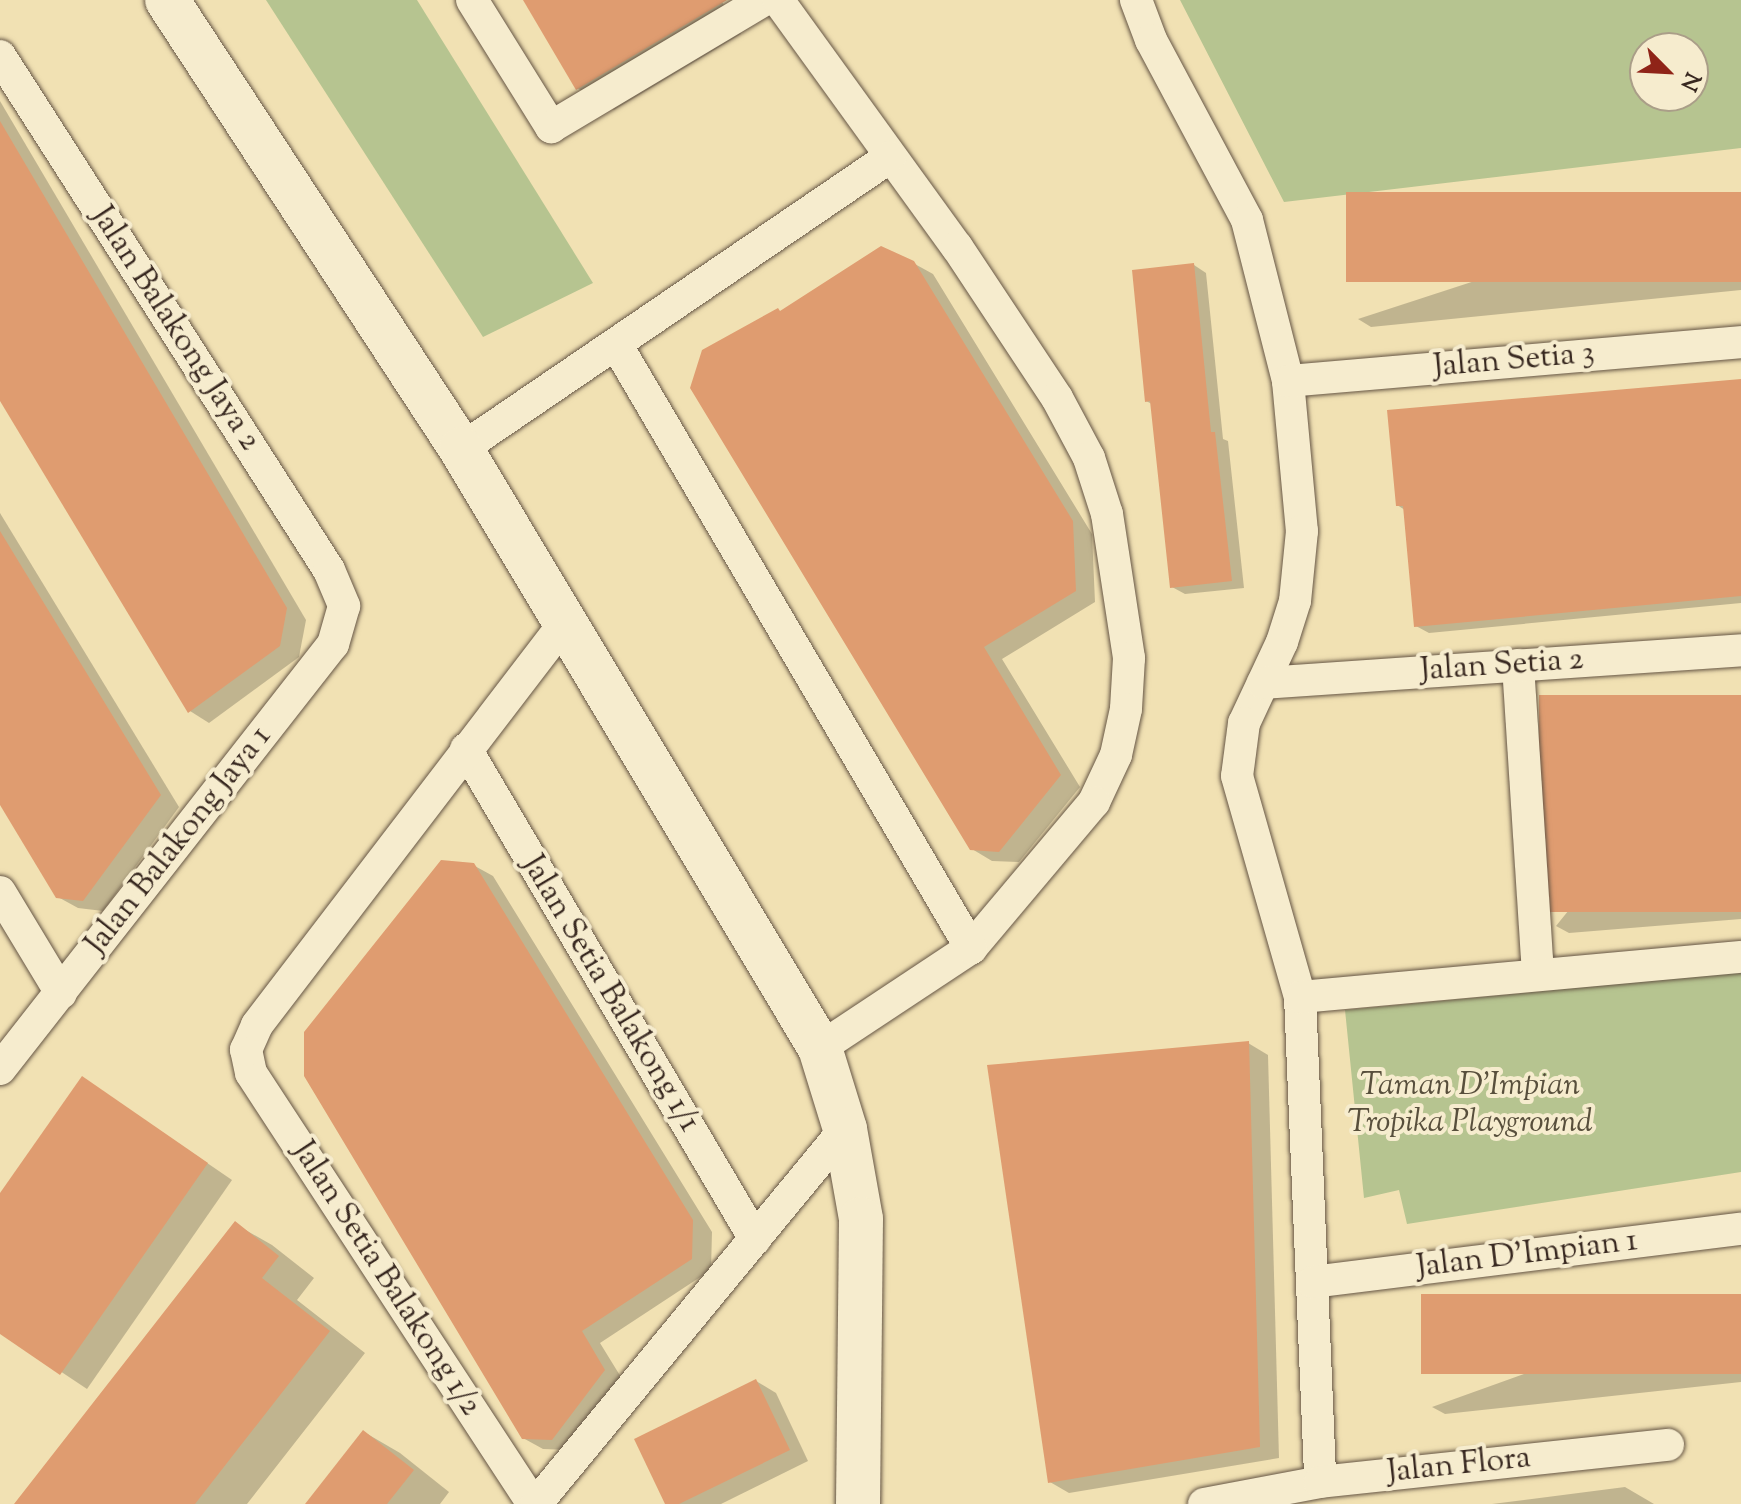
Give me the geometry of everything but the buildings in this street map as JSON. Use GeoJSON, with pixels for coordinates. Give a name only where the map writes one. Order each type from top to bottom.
{"type":"FeatureCollection","features":[{"type":"Feature","properties":{"kind":"street"},"geometry":{"type":"LineString","coordinates":[[167,0],[461,449],[563,625],[820,1048],[845,1129],[861,1219],[858,1504]]}},
{"type":"Feature","properties":{"kind":"street"},"geometry":{"type":"LineString","coordinates":[[472,0],[551,127],[764,0]]}},
{"type":"Feature","properties":{"kind":"street"},"geometry":{"type":"LineString","coordinates":[[778,0],[957,247],[1057,398],[1089,458],[1107,514],[1129,658],[1126,709],[1116,755],[1094,802],[971,948],[820,1048]]}},
{"type":"Feature","properties":{"kind":"street"},"geometry":{"type":"LineString","coordinates":[[1136,0],[1151,40],[1247,220],[1288,381],[1302,531],[1295,601],[1282,642],[1244,723],[1237,776],[1300,997],[1320,1482]]}},
{"type":"Feature","properties":{"kind":"street","name":"Jalan Balakong Jaya 2"},"geometry":{"type":"LineString","coordinates":[[0,56],[329,570],[344,606]]}},
{"type":"Feature","properties":{"kind":"street"},"geometry":{"type":"LineString","coordinates":[[461,449],[890,157]]}},
{"type":"Feature","properties":{"kind":"street","name":"Jalan Setia 3"},"geometry":{"type":"LineString","coordinates":[[1288,381],[1741,342]]}},
{"type":"Feature","properties":{"kind":"street"},"geometry":{"type":"LineString","coordinates":[[616,344],[971,948]]}},
{"type":"Feature","properties":{"kind":"street","name":"Jalan Balakong Jaya 1"},"geometry":{"type":"LineString","coordinates":[[0,1069],[333,644],[344,606]]}},
{"type":"Feature","properties":{"kind":"street"},"geometry":{"type":"LineString","coordinates":[[466,749],[563,625]]}},
{"type":"Feature","properties":{"kind":"street","name":"Jalan Setia 2"},"geometry":{"type":"LineString","coordinates":[[1263,683],[1741,650]]}},
{"type":"Feature","properties":{"kind":"street"},"geometry":{"type":"LineString","coordinates":[[1518,665],[1538,974]]}},
{"type":"Feature","properties":{"kind":"street","name":"Jalan Setia Balakong 1/2"},"geometry":{"type":"LineString","coordinates":[[466,749],[257,1025],[246,1050],[251,1073],[534,1504]]}},
{"type":"Feature","properties":{"kind":"street","name":"Jalan Setia Balakong 1/1"},"geometry":{"type":"LineString","coordinates":[[466,749],[755,1239]]}},
{"type":"Feature","properties":{"kind":"street"},"geometry":{"type":"LineString","coordinates":[[0,892],[61,993]]}},
{"type":"Feature","properties":{"kind":"street"},"geometry":{"type":"LineString","coordinates":[[1300,997],[1741,957]]}},
{"type":"Feature","properties":{"kind":"street"},"geometry":{"type":"LineString","coordinates":[[534,1504],[845,1129]]}},
{"type":"Feature","properties":{"kind":"street","name":"Jalan D'Impian 1"},"geometry":{"type":"LineString","coordinates":[[1313,1282],[1741,1229]]}},
{"type":"Feature","properties":{"kind":"street","name":"Jalan Flora"},"geometry":{"type":"LineString","coordinates":[[1204,1504],[1320,1482],[1668,1445]]}},
{"type":"Feature","properties":{"kind":"green space"},"geometry":{"type":"Polygon","coordinates":[[[266,0],[417,0],[593,283],[483,337],[266,0]]]}},
{"type":"Feature","properties":{"kind":"green space"},"geometry":{"type":"Polygon","coordinates":[[[1180,0],[1741,0],[1741,148],[1284,202],[1180,0]]]}},
{"type":"Feature","properties":{"kind":"green space","name":"Taman D'Impian Tropika Playground"},"geometry":{"type":"Polygon","coordinates":[[[1741,972],[1741,1172],[1407,1224],[1399,1190],[1364,1198],[1345,1010],[1741,972]]]}}]}
